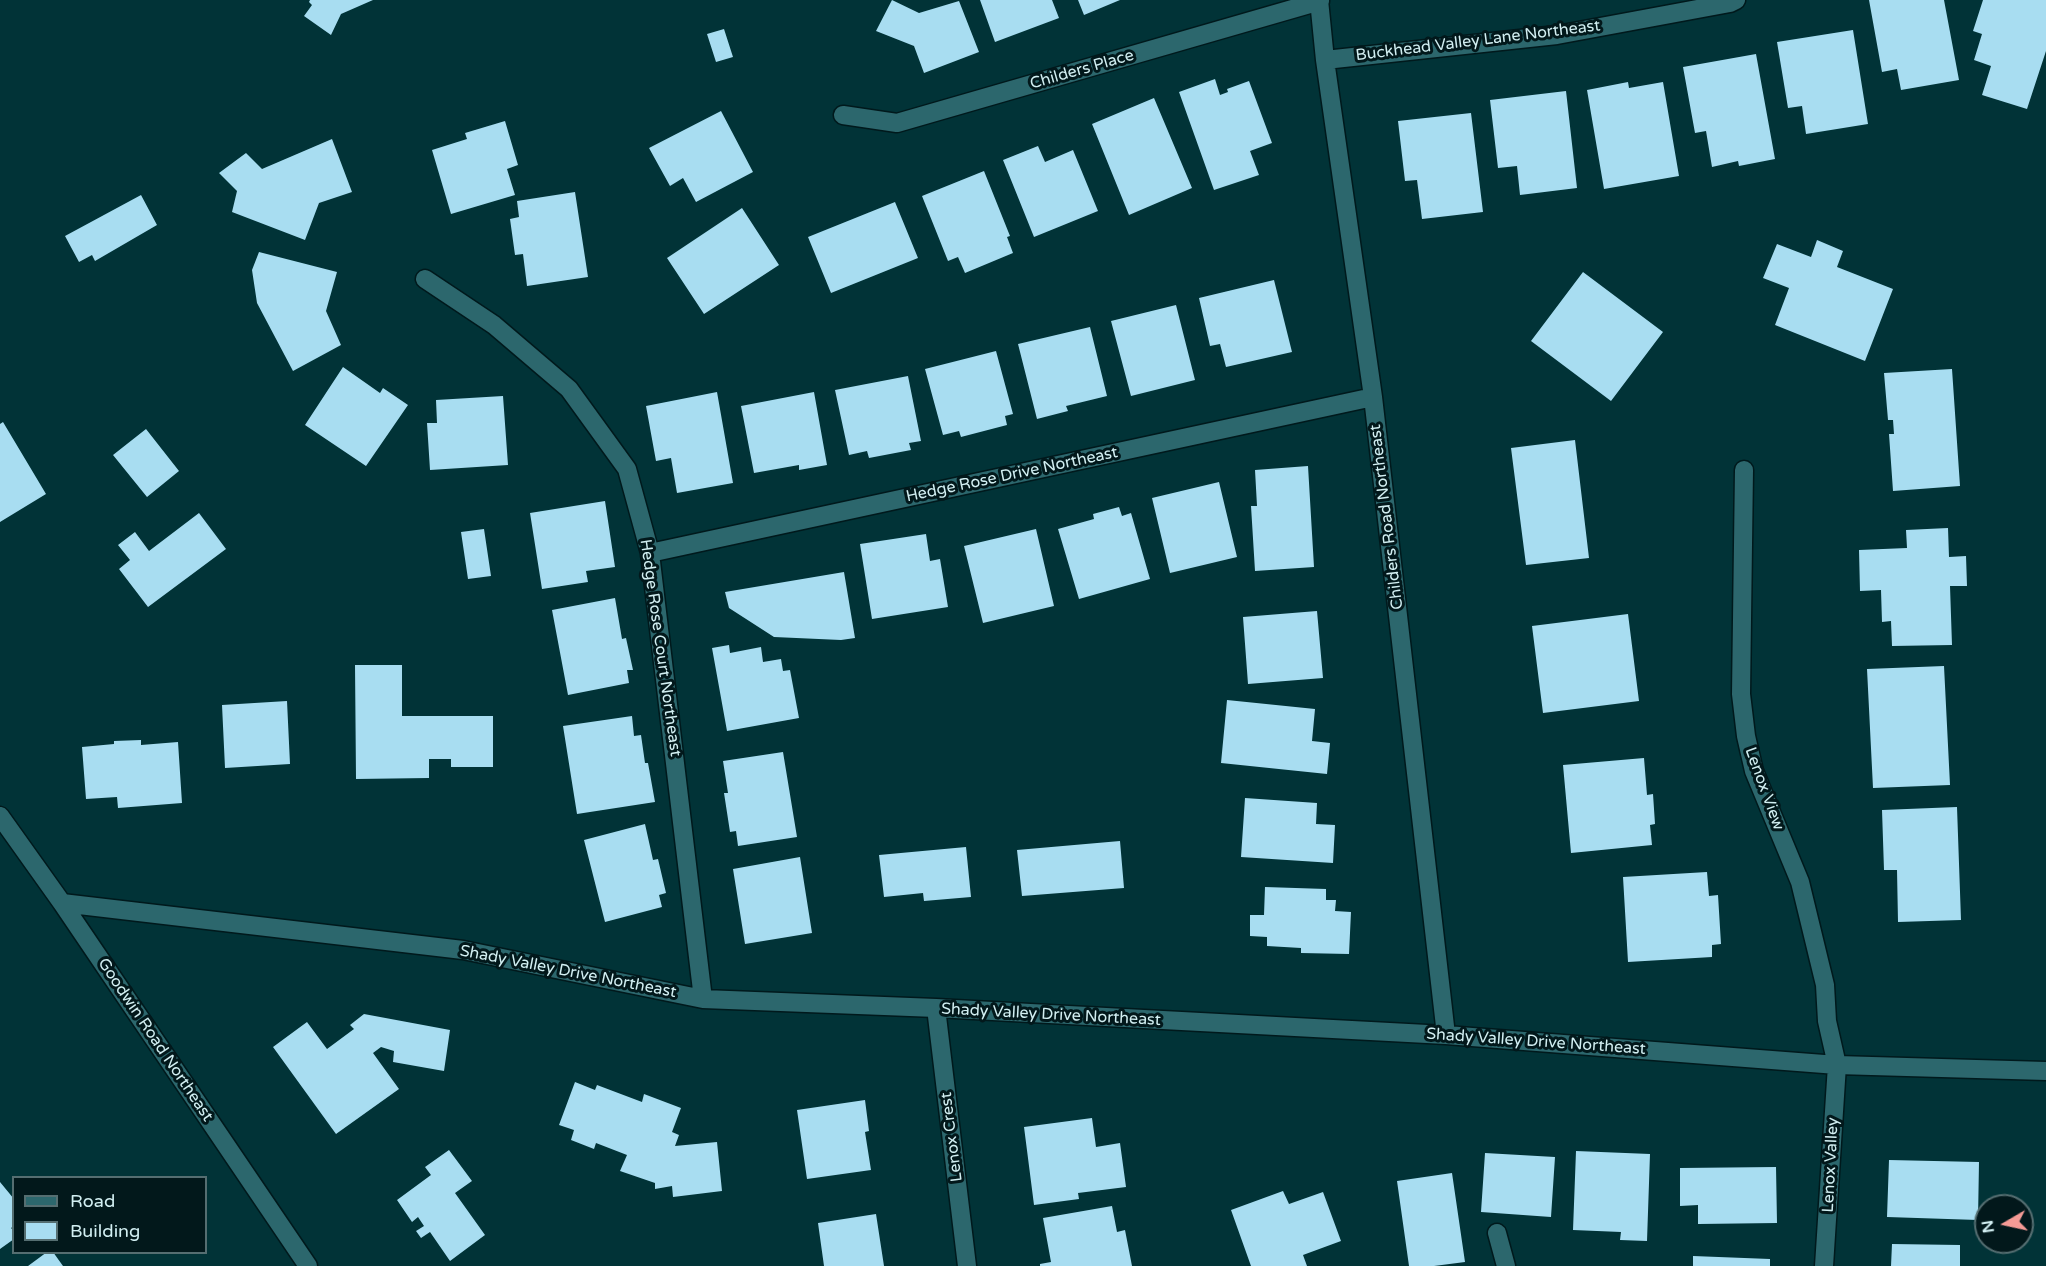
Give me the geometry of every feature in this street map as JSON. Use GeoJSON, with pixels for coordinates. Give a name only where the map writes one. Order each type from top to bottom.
{"type":"FeatureCollection","features":[{"type":"Feature","properties":{"kind":"street","name":"Buckhead Valley Lane Northeast"},"geometry":{"type":"LineString","coordinates":[[1325,60],[1557,35],[1736,0]]}},
{"type":"Feature","properties":{"kind":"street","name":"Childers Road Northeast"},"geometry":{"type":"LineString","coordinates":[[1320,1],[1325,60],[1373,397],[1446,1035]]}},
{"type":"Feature","properties":{"kind":"street","name":"Childers Place"},"geometry":{"type":"LineString","coordinates":[[843,115],[897,123],[1320,1]]}},
{"type":"Feature","properties":{"kind":"street","name":"Hedge Rose Court Northeast"},"geometry":{"type":"LineString","coordinates":[[425,279],[494,325],[568,390],[627,469],[650,553],[703,999]]}},
{"type":"Feature","properties":{"kind":"street","name":"Hedge Rose Drive Northeast"},"geometry":{"type":"LineString","coordinates":[[650,553],[1373,397]]}},
{"type":"Feature","properties":{"kind":"street","name":"Lenox View"},"geometry":{"type":"LineString","coordinates":[[1744,470],[1741,694],[1746,736],[1754,771],[1800,882],[1824,985],[1827,1021],[1837,1065]]}},
{"type":"Feature","properties":{"kind":"street","name":"Goodwin Road Northeast"},"geometry":{"type":"LineString","coordinates":[[0,816],[63,903],[308,1266]]}},
{"type":"Feature","properties":{"kind":"street","name":"Shady Valley Drive Northeast"},"geometry":{"type":"LineString","coordinates":[[63,903],[462,950],[703,999],[936,1008],[1446,1035],[1837,1065],[2046,1071]]}},
{"type":"Feature","properties":{"kind":"street","name":"Lenox Crest"},"geometry":{"type":"LineString","coordinates":[[936,1008],[967,1266]]}},
{"type":"Feature","properties":{"kind":"street","name":"Lenox Valley"},"geometry":{"type":"LineString","coordinates":[[1824,1266],[1837,1065]]}},
{"type":"Feature","properties":{"kind":"street"},"geometry":{"type":"LineString","coordinates":[[1497,1233],[1506,1266]]}},
{"type":"Feature","properties":{"kind":"building"},"geometry":{"type":"Polygon","coordinates":[[[310,0],[373,0],[341,14],[331,35],[304,16],[312,5],[310,0]]]}},
{"type":"Feature","properties":{"kind":"building"},"geometry":{"type":"Polygon","coordinates":[[[892,0],[919,13],[959,1],[979,52],[924,73],[914,46],[876,31],[892,0]]]}},
{"type":"Feature","properties":{"kind":"building"},"geometry":{"type":"Polygon","coordinates":[[[980,0],[1052,0],[1059,18],[995,42],[980,0]]]}},
{"type":"Feature","properties":{"kind":"building"},"geometry":{"type":"Polygon","coordinates":[[[1078,0],[1120,0],[1084,15],[1078,0]]]}},
{"type":"Feature","properties":{"kind":"building"},"geometry":{"type":"Polygon","coordinates":[[[1869,0],[1944,0],[1959,80],[1901,90],[1897,69],[1882,72],[1869,0]]]}},
{"type":"Feature","properties":{"kind":"building"},"geometry":{"type":"Polygon","coordinates":[[[1983,0],[2046,0],[2046,51],[2027,109],[1982,95],[1991,66],[1974,60],[1982,34],[1973,31],[1983,0]]]}},
{"type":"Feature","properties":{"kind":"building"},"geometry":{"type":"Polygon","coordinates":[[[724,29],[733,57],[716,62],[707,34],[724,29]]]}},
{"type":"Feature","properties":{"kind":"building"},"geometry":{"type":"Polygon","coordinates":[[[1853,30],[1868,124],[1806,134],[1802,106],[1788,108],[1777,42],[1853,30]]]}},
{"type":"Feature","properties":{"kind":"building"},"geometry":{"type":"Polygon","coordinates":[[[1756,54],[1775,159],[1739,166],[1738,161],[1712,167],[1706,131],[1695,133],[1683,67],[1756,54]]]}},
{"type":"Feature","properties":{"kind":"building"},"geometry":{"type":"Polygon","coordinates":[[[1215,79],[1220,95],[1228,92],[1227,89],[1249,81],[1272,143],[1250,151],[1259,175],[1214,190],[1179,92],[1215,79]]]}},
{"type":"Feature","properties":{"kind":"building"},"geometry":{"type":"Polygon","coordinates":[[[1628,82],[1629,88],[1663,82],[1679,176],[1604,189],[1587,90],[1628,82]]]}},
{"type":"Feature","properties":{"kind":"building"},"geometry":{"type":"Polygon","coordinates":[[[1566,91],[1577,188],[1520,195],[1517,166],[1498,168],[1490,100],[1566,91]]]}},
{"type":"Feature","properties":{"kind":"building"},"geometry":{"type":"Polygon","coordinates":[[[1154,98],[1192,188],[1129,215],[1092,124],[1154,98]]]}},
{"type":"Feature","properties":{"kind":"building"},"geometry":{"type":"Polygon","coordinates":[[[721,111],[753,172],[696,202],[683,178],[670,186],[649,148],[721,111]]]}},
{"type":"Feature","properties":{"kind":"building"},"geometry":{"type":"Polygon","coordinates":[[[1471,113],[1483,212],[1422,219],[1417,180],[1405,181],[1398,121],[1471,113]]]}},
{"type":"Feature","properties":{"kind":"building"},"geometry":{"type":"Polygon","coordinates":[[[505,121],[518,165],[507,169],[515,195],[451,214],[432,150],[467,139],[465,133],[505,121]]]}},
{"type":"Feature","properties":{"kind":"building"},"geometry":{"type":"Polygon","coordinates":[[[332,139],[352,192],[319,203],[305,240],[232,212],[237,191],[219,173],[246,153],[262,169],[332,139]]]}},
{"type":"Feature","properties":{"kind":"building"},"geometry":{"type":"Polygon","coordinates":[[[1038,146],[1045,162],[1073,150],[1098,211],[1034,237],[1003,160],[1038,146]]]}},
{"type":"Feature","properties":{"kind":"building"},"geometry":{"type":"Polygon","coordinates":[[[984,171],[1010,236],[1007,237],[1013,253],[965,273],[958,257],[948,261],[922,196],[984,171]]]}},
{"type":"Feature","properties":{"kind":"building"},"geometry":{"type":"Polygon","coordinates":[[[575,192],[588,277],[527,286],[523,254],[515,255],[510,219],[519,217],[517,201],[575,192]]]}},
{"type":"Feature","properties":{"kind":"building"},"geometry":{"type":"Polygon","coordinates":[[[141,195],[157,225],[95,261],[92,255],[79,262],[65,236],[141,195]]]}},
{"type":"Feature","properties":{"kind":"building"},"geometry":{"type":"Polygon","coordinates":[[[895,202],[918,258],[831,293],[808,237],[895,202]]]}},
{"type":"Feature","properties":{"kind":"building"},"geometry":{"type":"Polygon","coordinates":[[[742,208],[779,265],[704,314],[667,258],[742,208]]]}},
{"type":"Feature","properties":{"kind":"building"},"geometry":{"type":"Polygon","coordinates":[[[1817,240],[1843,251],[1837,267],[1893,289],[1865,361],[1775,325],[1789,288],[1763,278],[1777,244],[1811,257],[1817,240]]]}},
{"type":"Feature","properties":{"kind":"building"},"geometry":{"type":"Polygon","coordinates":[[[259,252],[337,272],[326,311],[341,345],[293,371],[257,303],[252,270],[259,252]]]}},
{"type":"Feature","properties":{"kind":"building"},"geometry":{"type":"Polygon","coordinates":[[[1583,272],[1663,332],[1611,401],[1531,341],[1583,272]]]}},
{"type":"Feature","properties":{"kind":"building"},"geometry":{"type":"Polygon","coordinates":[[[1274,280],[1292,352],[1226,367],[1220,344],[1210,346],[1199,298],[1274,280]]]}},
{"type":"Feature","properties":{"kind":"building"},"geometry":{"type":"Polygon","coordinates":[[[1176,305],[1195,380],[1131,396],[1111,321],[1176,305]]]}},
{"type":"Feature","properties":{"kind":"building"},"geometry":{"type":"Polygon","coordinates":[[[1090,327],[1107,396],[1066,406],[1068,411],[1037,419],[1018,344],[1090,327]]]}},
{"type":"Feature","properties":{"kind":"building"},"geometry":{"type":"Polygon","coordinates":[[[996,351],[1013,414],[1005,416],[1007,425],[961,437],[959,431],[943,435],[925,369],[996,351]]]}},
{"type":"Feature","properties":{"kind":"building"},"geometry":{"type":"Polygon","coordinates":[[[343,367],[380,393],[383,388],[408,405],[366,466],[305,425],[343,367]]]}},
{"type":"Feature","properties":{"kind":"building"},"geometry":{"type":"Polygon","coordinates":[[[1952,369],[1960,486],[1893,491],[1889,434],[1894,434],[1893,420],[1888,420],[1884,373],[1952,369]]]}},
{"type":"Feature","properties":{"kind":"building"},"geometry":{"type":"Polygon","coordinates":[[[908,376],[921,441],[909,443],[911,450],[869,458],[867,451],[849,455],[835,390],[908,376]]]}},
{"type":"Feature","properties":{"kind":"building"},"geometry":{"type":"Polygon","coordinates":[[[717,392],[733,483],[677,493],[671,458],[656,461],[646,406],[717,392]]]}},
{"type":"Feature","properties":{"kind":"building"},"geometry":{"type":"Polygon","coordinates":[[[814,392],[827,465],[799,470],[799,465],[754,473],[741,406],[814,392]]]}},
{"type":"Feature","properties":{"kind":"building"},"geometry":{"type":"Polygon","coordinates":[[[503,396],[508,465],[430,470],[427,423],[437,423],[436,400],[503,396]]]}},
{"type":"Feature","properties":{"kind":"building"},"geometry":{"type":"Polygon","coordinates":[[[3,422],[46,494],[0,522],[0,424],[3,422]]]}},
{"type":"Feature","properties":{"kind":"building"},"geometry":{"type":"Polygon","coordinates":[[[146,429],[179,471],[147,497],[113,455],[146,429]]]}},
{"type":"Feature","properties":{"kind":"building"},"geometry":{"type":"Polygon","coordinates":[[[1575,440],[1589,558],[1526,565],[1511,448],[1575,440]]]}},
{"type":"Feature","properties":{"kind":"building"},"geometry":{"type":"Polygon","coordinates":[[[1308,466],[1314,567],[1255,571],[1251,506],[1257,506],[1255,470],[1308,466]]]}},
{"type":"Feature","properties":{"kind":"building"},"geometry":{"type":"Polygon","coordinates":[[[1219,482],[1237,557],[1170,573],[1152,498],[1219,482]]]}},
{"type":"Feature","properties":{"kind":"building"},"geometry":{"type":"Polygon","coordinates":[[[605,501],[615,567],[586,571],[588,582],[542,589],[530,513],[605,501]]]}},
{"type":"Feature","properties":{"kind":"building"},"geometry":{"type":"Polygon","coordinates":[[[1119,507],[1122,516],[1131,513],[1150,579],[1079,599],[1058,529],[1094,519],[1093,514],[1119,507]]]}},
{"type":"Feature","properties":{"kind":"building"},"geometry":{"type":"Polygon","coordinates":[[[199,513],[226,549],[148,607],[119,569],[130,560],[118,545],[135,532],[149,551],[199,513]]]}},
{"type":"Feature","properties":{"kind":"building"},"geometry":{"type":"Polygon","coordinates":[[[1948,528],[1949,557],[1966,556],[1967,586],[1950,586],[1952,645],[1892,646],[1891,621],[1882,622],[1881,590],[1860,591],[1859,550],[1907,548],[1906,530],[1948,528]]]}},
{"type":"Feature","properties":{"kind":"building"},"geometry":{"type":"Polygon","coordinates":[[[484,529],[491,576],[468,579],[461,532],[484,529]]]}},
{"type":"Feature","properties":{"kind":"building"},"geometry":{"type":"Polygon","coordinates":[[[1036,529],[1054,606],[983,623],[964,546],[1036,529]]]}},
{"type":"Feature","properties":{"kind":"building"},"geometry":{"type":"Polygon","coordinates":[[[926,534],[930,561],[940,559],[948,607],[872,619],[860,544],[926,534]]]}},
{"type":"Feature","properties":{"kind":"building"},"geometry":{"type":"Polygon","coordinates":[[[844,572],[855,638],[841,640],[774,637],[729,608],[725,592],[844,572]]]}},
{"type":"Feature","properties":{"kind":"building"},"geometry":{"type":"Polygon","coordinates":[[[615,598],[622,639],[626,638],[633,670],[627,670],[629,683],[568,695],[552,610],[615,598]]]}},
{"type":"Feature","properties":{"kind":"building"},"geometry":{"type":"Polygon","coordinates":[[[1317,611],[1323,678],[1248,684],[1243,617],[1317,611]]]}},
{"type":"Feature","properties":{"kind":"building"},"geometry":{"type":"Polygon","coordinates":[[[1628,614],[1639,701],[1543,713],[1532,626],[1628,614]]]}},
{"type":"Feature","properties":{"kind":"building"},"geometry":{"type":"Polygon","coordinates":[[[729,645],[730,653],[761,647],[763,662],[781,659],[783,671],[790,670],[799,718],[727,731],[712,648],[729,645]]]}},
{"type":"Feature","properties":{"kind":"building"},"geometry":{"type":"Polygon","coordinates":[[[355,665],[402,665],[402,716],[493,716],[493,767],[451,767],[451,759],[429,759],[429,778],[356,779],[355,665]]]}},
{"type":"Feature","properties":{"kind":"building"},"geometry":{"type":"Polygon","coordinates":[[[1944,666],[1950,785],[1873,788],[1867,669],[1944,666]]]}},
{"type":"Feature","properties":{"kind":"building"},"geometry":{"type":"Polygon","coordinates":[[[1227,700],[1315,709],[1312,741],[1330,743],[1327,774],[1221,763],[1227,700]]]}},
{"type":"Feature","properties":{"kind":"building"},"geometry":{"type":"Polygon","coordinates":[[[287,701],[290,764],[225,768],[222,705],[287,701]]]}},
{"type":"Feature","properties":{"kind":"building"},"geometry":{"type":"Polygon","coordinates":[[[632,716],[634,736],[641,735],[645,763],[648,763],[655,802],[577,814],[563,726],[632,716]]]}},
{"type":"Feature","properties":{"kind":"building"},"geometry":{"type":"Polygon","coordinates":[[[141,740],[141,745],[178,742],[182,803],[118,808],[117,797],[86,799],[82,747],[114,744],[114,741],[141,740]]]}},
{"type":"Feature","properties":{"kind":"building"},"geometry":{"type":"Polygon","coordinates":[[[783,752],[797,837],[738,846],[736,831],[730,832],[724,793],[728,793],[723,761],[783,752]]]}},
{"type":"Feature","properties":{"kind":"building"},"geometry":{"type":"Polygon","coordinates":[[[1644,758],[1647,795],[1653,794],[1655,824],[1650,825],[1652,845],[1571,853],[1563,765],[1644,758]]]}},
{"type":"Feature","properties":{"kind":"building"},"geometry":{"type":"Polygon","coordinates":[[[1245,798],[1317,803],[1316,824],[1335,825],[1333,863],[1241,857],[1245,798]]]}},
{"type":"Feature","properties":{"kind":"building"},"geometry":{"type":"Polygon","coordinates":[[[1957,807],[1961,920],[1898,922],[1897,870],[1884,870],[1882,810],[1957,807]]]}},
{"type":"Feature","properties":{"kind":"building"},"geometry":{"type":"Polygon","coordinates":[[[645,824],[653,860],[658,859],[666,893],[659,895],[662,907],[605,922],[584,840],[645,824]]]}},
{"type":"Feature","properties":{"kind":"building"},"geometry":{"type":"Polygon","coordinates":[[[1120,841],[1124,888],[1022,896],[1017,850],[1120,841]]]}},
{"type":"Feature","properties":{"kind":"building"},"geometry":{"type":"Polygon","coordinates":[[[966,847],[971,897],[924,901],[923,893],[884,897],[879,855],[966,847]]]}},
{"type":"Feature","properties":{"kind":"building"},"geometry":{"type":"Polygon","coordinates":[[[800,857],[812,933],[745,944],[733,869],[800,857]]]}},
{"type":"Feature","properties":{"kind":"building"},"geometry":{"type":"Polygon","coordinates":[[[1707,872],[1709,896],[1718,895],[1721,944],[1712,945],[1712,957],[1628,962],[1623,877],[1707,872]]]}},
{"type":"Feature","properties":{"kind":"building"},"geometry":{"type":"Polygon","coordinates":[[[1265,887],[1326,889],[1326,900],[1336,900],[1335,911],[1351,912],[1349,954],[1301,953],[1301,948],[1267,946],[1267,937],[1250,936],[1250,915],[1264,915],[1265,887]]]}},
{"type":"Feature","properties":{"kind":"building"},"geometry":{"type":"Polygon","coordinates":[[[364,1014],[450,1030],[444,1071],[393,1062],[394,1051],[381,1047],[373,1053],[399,1089],[336,1134],[273,1047],[307,1022],[327,1049],[354,1029],[350,1025],[364,1014]]]}},
{"type":"Feature","properties":{"kind":"building"},"geometry":{"type":"Polygon","coordinates":[[[575,1082],[595,1090],[597,1085],[642,1102],[644,1094],[681,1108],[672,1132],[679,1135],[675,1146],[717,1142],[722,1191],[673,1197],[672,1186],[655,1189],[655,1183],[620,1171],[627,1155],[596,1143],[594,1149],[571,1140],[574,1130],[559,1125],[575,1082]]]}},
{"type":"Feature","properties":{"kind":"building"},"geometry":{"type":"Polygon","coordinates":[[[865,1100],[869,1131],[865,1132],[871,1170],[807,1179],[797,1110],[865,1100]]]}},
{"type":"Feature","properties":{"kind":"building"},"geometry":{"type":"Polygon","coordinates":[[[1092,1118],[1096,1147],[1120,1143],[1126,1187],[1078,1193],[1079,1199],[1034,1205],[1024,1127],[1092,1118]]]}},
{"type":"Feature","properties":{"kind":"building"},"geometry":{"type":"Polygon","coordinates":[[[449,1150],[472,1181],[455,1193],[485,1235],[450,1261],[430,1232],[421,1238],[416,1231],[424,1226],[418,1217],[412,1222],[397,1200],[431,1175],[425,1167],[449,1150]]]}},
{"type":"Feature","properties":{"kind":"building"},"geometry":{"type":"Polygon","coordinates":[[[1576,1151],[1650,1154],[1647,1241],[1620,1240],[1621,1232],[1573,1230],[1576,1151]]]}},
{"type":"Feature","properties":{"kind":"building"},"geometry":{"type":"Polygon","coordinates":[[[1485,1153],[1555,1157],[1551,1217],[1481,1212],[1485,1153]]]}},
{"type":"Feature","properties":{"kind":"building"},"geometry":{"type":"Polygon","coordinates":[[[1889,1160],[1979,1162],[1978,1194],[1974,1194],[1974,1220],[1887,1217],[1889,1160]]]}},
{"type":"Feature","properties":{"kind":"building"},"geometry":{"type":"Polygon","coordinates":[[[1776,1167],[1777,1223],[1698,1224],[1698,1205],[1680,1206],[1680,1168],[1776,1167]]]}},
{"type":"Feature","properties":{"kind":"building"},"geometry":{"type":"Polygon","coordinates":[[[1452,1173],[1465,1262],[1409,1266],[1397,1181],[1452,1173]]]}},
{"type":"Feature","properties":{"kind":"building"},"geometry":{"type":"Polygon","coordinates":[[[0,1182],[12,1197],[12,1240],[0,1249],[0,1182]]]}},
{"type":"Feature","properties":{"kind":"building"},"geometry":{"type":"Polygon","coordinates":[[[1283,1191],[1289,1204],[1323,1192],[1341,1241],[1303,1255],[1307,1266],[1251,1266],[1231,1210],[1283,1191]]]}},
{"type":"Feature","properties":{"kind":"building"},"geometry":{"type":"Polygon","coordinates":[[[1112,1206],[1117,1232],[1125,1230],[1132,1266],[1040,1266],[1040,1264],[1051,1262],[1043,1218],[1112,1206]]]}},
{"type":"Feature","properties":{"kind":"building"},"geometry":{"type":"Polygon","coordinates":[[[876,1214],[884,1266],[824,1266],[818,1223],[876,1214]]]}},
{"type":"Feature","properties":{"kind":"building"},"geometry":{"type":"Polygon","coordinates":[[[1892,1244],[1960,1245],[1960,1266],[1891,1266],[1892,1244]]]}},
{"type":"Feature","properties":{"kind":"building"},"geometry":{"type":"Polygon","coordinates":[[[44,1254],[54,1254],[63,1266],[28,1266],[44,1254]]]}},
{"type":"Feature","properties":{"kind":"building"},"geometry":{"type":"Polygon","coordinates":[[[1693,1256],[1770,1259],[1770,1266],[1693,1266],[1693,1256]]]}}]}
